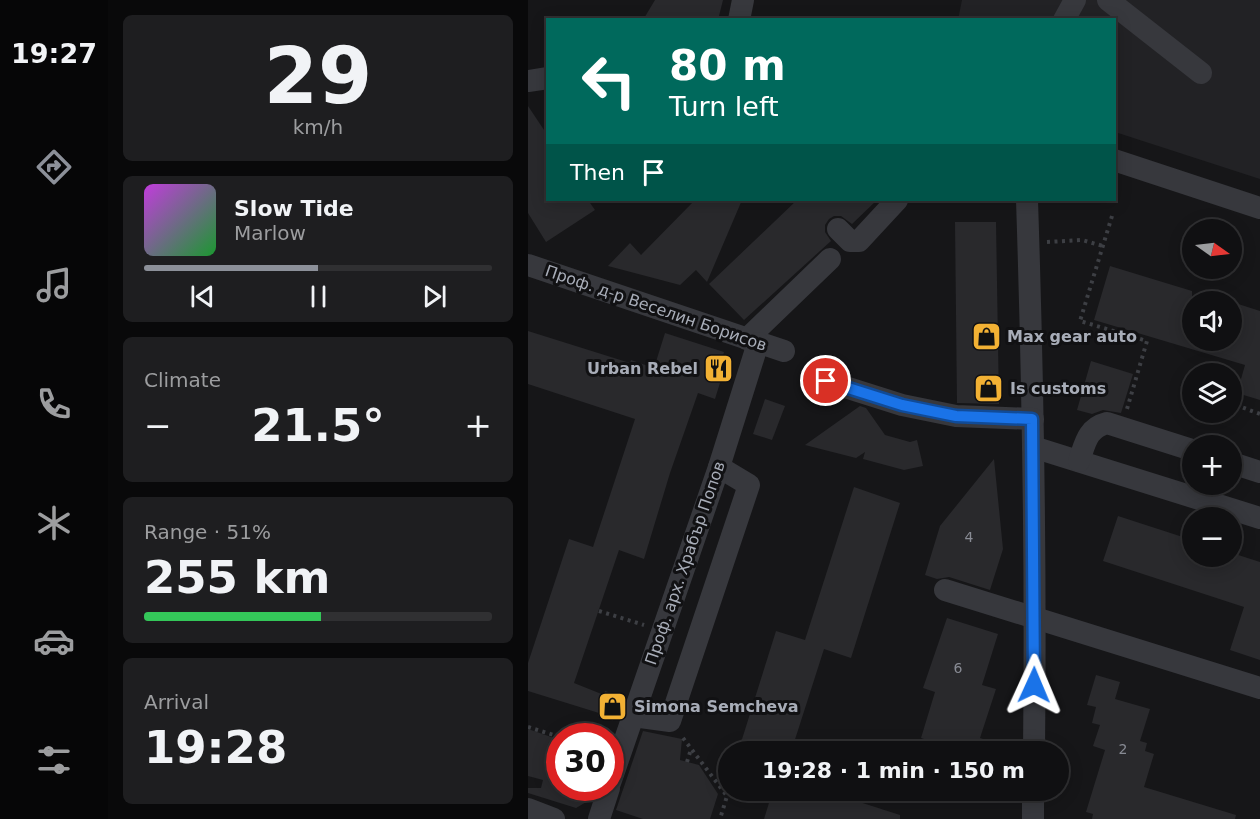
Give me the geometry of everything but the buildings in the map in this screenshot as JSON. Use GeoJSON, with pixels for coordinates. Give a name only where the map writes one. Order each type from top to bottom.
{"type":"FeatureCollection","features":[{"type":"Feature","properties":{"kind":"street"},"geometry":{"type":"LineString","coordinates":[[739,18],[743,0]]}},
{"type":"Feature","properties":{"kind":"street"},"geometry":{"type":"LineString","coordinates":[[1065,18],[1075,0]]}},
{"type":"Feature","properties":{"kind":"street"},"geometry":{"type":"LineString","coordinates":[[1108,0],[1201,73]]}},
{"type":"Feature","properties":{"kind":"street"},"geometry":{"type":"LineString","coordinates":[[528,81],[546,78]]}},
{"type":"Feature","properties":{"kind":"street"},"geometry":{"type":"LineString","coordinates":[[1116,161],[1260,208]]}},
{"type":"Feature","properties":{"kind":"street"},"geometry":{"type":"LineString","coordinates":[[838,229],[850,241],[859,241],[896,201]]}},
{"type":"Feature","properties":{"kind":"street"},"geometry":{"type":"LineString","coordinates":[[1027,201],[1034,447],[1034,741]]}},
{"type":"Feature","properties":{"kind":"street"},"geometry":{"type":"LineString","coordinates":[[753,341],[830,259]]}},
{"type":"Feature","properties":{"kind":"street","name":"Проф. д-р Веселин Борисов"},"geometry":{"type":"LineString","coordinates":[[528,265],[783,351]]}},
{"type":"Feature","properties":{"kind":"street","name":"Проф. арх. Храбър Попов"},"geometry":{"type":"LineString","coordinates":[[624,742],[719,467],[753,341]]}},
{"type":"Feature","properties":{"kind":"street"},"geometry":{"type":"LineString","coordinates":[[826,381],[902,405],[956,416],[1032,419]]}},
{"type":"Feature","properties":{"kind":"street"},"geometry":{"type":"LineString","coordinates":[[1079,461],[1085,443],[1096,426],[1107,423],[1182,447]]}},
{"type":"Feature","properties":{"kind":"street"},"geometry":{"type":"LineString","coordinates":[[1034,447],[1260,518]]}},
{"type":"Feature","properties":{"kind":"street"},"geometry":{"type":"LineString","coordinates":[[1242,466],[1260,472]]}},
{"type":"Feature","properties":{"kind":"street"},"geometry":{"type":"LineString","coordinates":[[633,716],[670,721],[749,485],[719,467]]}},
{"type":"Feature","properties":{"kind":"street"},"geometry":{"type":"LineString","coordinates":[[945,590],[1260,688]]}},
{"type":"Feature","properties":{"kind":"street"},"geometry":{"type":"LineString","coordinates":[[599,819],[605,801]]}},
{"type":"Feature","properties":{"kind":"street"},"geometry":{"type":"LineString","coordinates":[[1033,801],[1033,819]]}},
{"type":"Feature","properties":{"kind":"street"},"geometry":{"type":"LineString","coordinates":[[528,809],[554,819]]}},
{"type":"Feature","properties":{"kind":"path"},"geometry":{"type":"LineString","coordinates":[[1112,216],[1080,321],[1147,341],[1121,428]]}},
{"type":"Feature","properties":{"kind":"path"},"geometry":{"type":"LineString","coordinates":[[1029,244],[1082,240],[1103,246]]}},
{"type":"Feature","properties":{"kind":"path"},"geometry":{"type":"LineString","coordinates":[[1242,407],[1260,414]]}},
{"type":"Feature","properties":{"kind":"path"},"geometry":{"type":"LineString","coordinates":[[599,611],[662,631]]}},
{"type":"Feature","properties":{"kind":"path"},"geometry":{"type":"LineString","coordinates":[[670,721],[727,796],[720,819]]}},
{"type":"Feature","properties":{"kind":"path"},"geometry":{"type":"LineString","coordinates":[[528,727],[546,733]]}},
{"type":"Feature","properties":{"kind":"path"},"geometry":{"type":"LineString","coordinates":[[687,762],[691,749]]}},
{"type":"Feature","properties":{"kind":"shaded area"},"geometry":{"type":"Polygon","coordinates":[[[962,0],[1260,0],[1260,179],[1116,132],[1116,18],[958,18],[962,0]]]}},
{"type":"Feature","properties":{"kind":"place","name":"Max gear auto"},"geometry":{"type":"Point","coordinates":[986,336]}},
{"type":"Feature","properties":{"kind":"place","name":"Urban Rebel"},"geometry":{"type":"Point","coordinates":[719,368]}},
{"type":"Feature","properties":{"kind":"place","name":"Is customs"},"geometry":{"type":"Point","coordinates":[989,388]}},
{"type":"Feature","properties":{"kind":"place","name":"Simona Semcheva"},"geometry":{"type":"Point","coordinates":[613,706]}},
{"type":"Feature","properties":{"kind":"route"},"geometry":{"type":"LineString","coordinates":[[826,381],[902,405],[956,416],[1032,419],[1034,685]]}}]}
